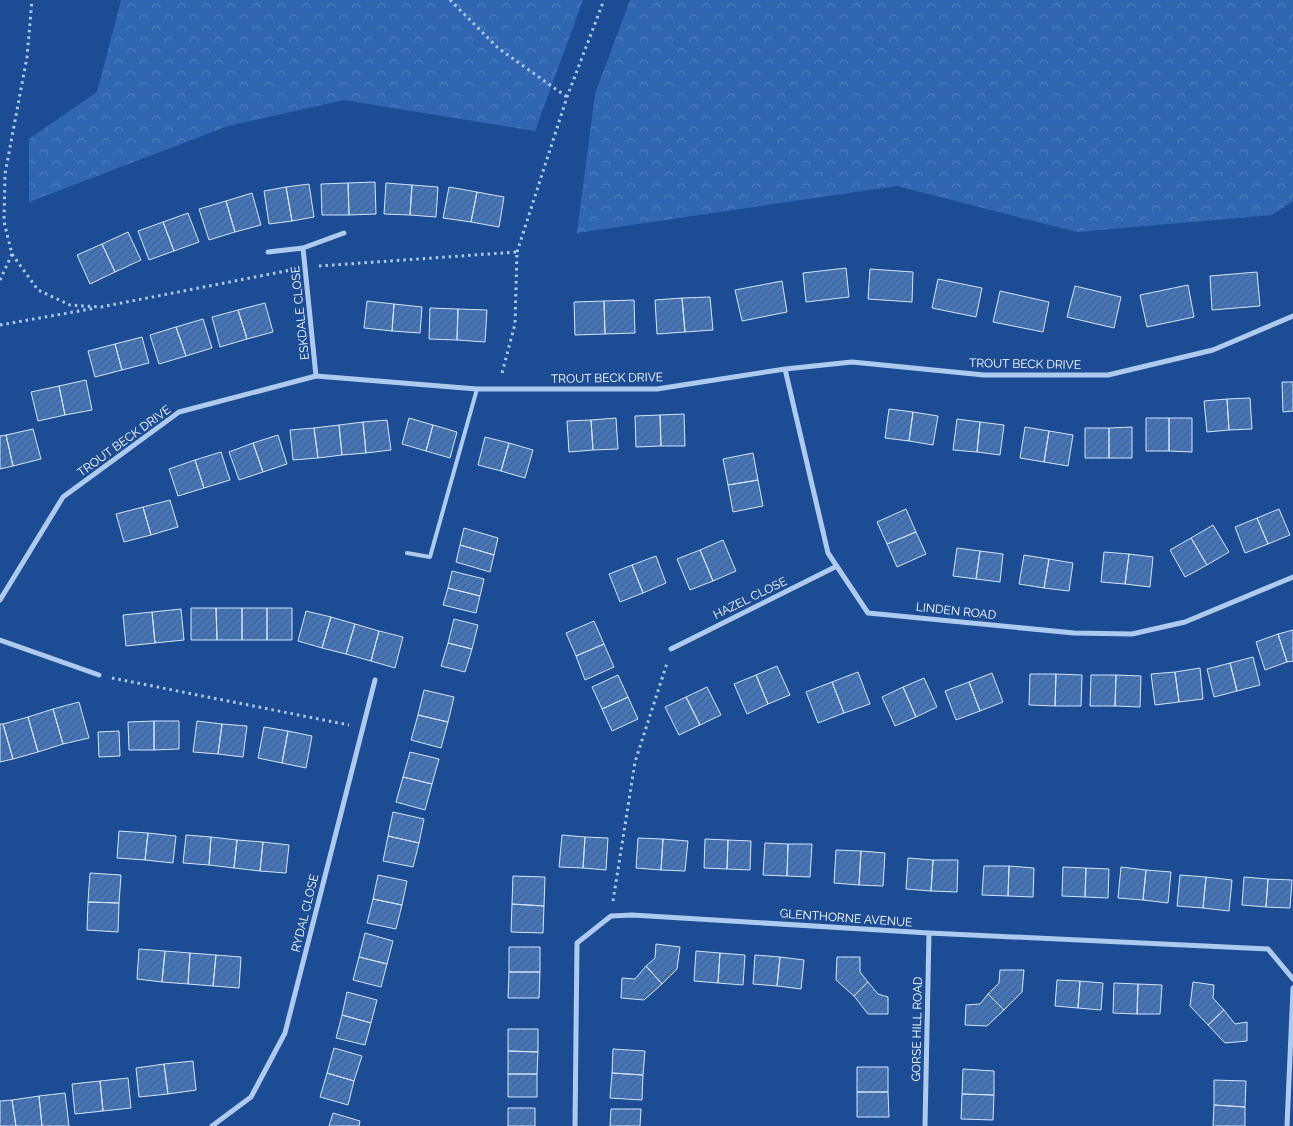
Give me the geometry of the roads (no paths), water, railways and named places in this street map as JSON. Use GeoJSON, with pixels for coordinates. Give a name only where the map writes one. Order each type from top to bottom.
{"type":"FeatureCollection","features":[{"type":"Feature","properties":{"kind":"street","name":"ESKDALE CLOSE"},"geometry":{"type":"LineString","coordinates":[[268,252],[303,248],[344,233]]}},
{"type":"Feature","properties":{"kind":"street","name":"ESKDALE CLOSE"},"geometry":{"type":"LineString","coordinates":[[303,248],[316,376]]}},
{"type":"Feature","properties":{"kind":"street","name":"TROUT BECK DRIVE"},"geometry":{"type":"LineString","coordinates":[[0,600],[63,498],[179,412],[316,376],[476,389],[658,389],[785,369],[852,362],[984,376],[1108,375],[1213,350],[1293,316]]}},
{"type":"Feature","properties":{"kind":"street","name":"LINDEN ROAD"},"geometry":{"type":"LineString","coordinates":[[785,369],[828,553],[868,613],[1074,633],[1132,634],[1185,622],[1293,577]]}},
{"type":"Feature","properties":{"kind":"street","name":"HAZEL CLOSE"},"geometry":{"type":"LineString","coordinates":[[671,648],[837,566]]}},
{"type":"Feature","properties":{"kind":"street"},"geometry":{"type":"LineString","coordinates":[[0,640],[99,675]]}},
{"type":"Feature","properties":{"kind":"street","name":"RYDAL CLOSE"},"geometry":{"type":"LineString","coordinates":[[212,1126],[251,1097],[285,1032],[375,680]]}},
{"type":"Feature","properties":{"kind":"street","name":"GLENTHORNE AVENUE"},"geometry":{"type":"LineString","coordinates":[[575,1126],[576,943],[611,916],[632,915],[928,933],[1268,948],[1293,979]]}},
{"type":"Feature","properties":{"kind":"street","name":"GORSE HILL ROAD"},"geometry":{"type":"LineString","coordinates":[[925,1126],[928,933]]}},
{"type":"Feature","properties":{"kind":"street"},"geometry":{"type":"LineString","coordinates":[[1287,1126],[1293,988]]}},
{"type":"Feature","properties":{"kind":"lane"},"geometry":{"type":"LineString","coordinates":[[407,553],[430,557],[476,389]]}}]}
